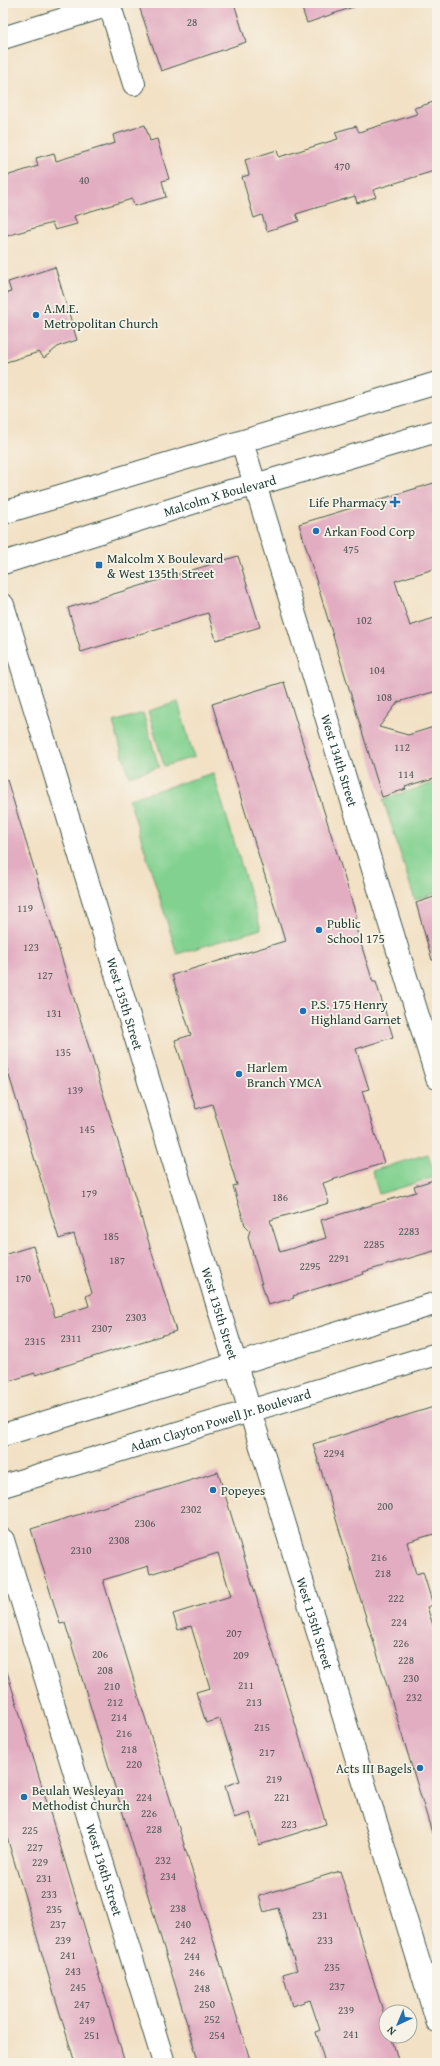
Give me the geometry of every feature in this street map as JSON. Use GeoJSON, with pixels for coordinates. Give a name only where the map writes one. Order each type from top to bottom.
{"type":"FeatureCollection","features":[{"type":"Feature","properties":{"kind":"street"},"geometry":{"type":"LineString","coordinates":[[3,38],[109,4],[134,84]]}},
{"type":"Feature","properties":{"kind":"street"},"geometry":{"type":"LineString","coordinates":[[3,513],[437,382]]}},
{"type":"Feature","properties":{"kind":"street","name":"Malcolm X Boulevard"},"geometry":{"type":"LineString","coordinates":[[3,563],[230,491],[255,486],[437,431]]}},
{"type":"Feature","properties":{"kind":"street","name":"West 134th Street"},"geometry":{"type":"LineString","coordinates":[[242,442],[437,1078]]}},
{"type":"Feature","properties":{"kind":"street","name":"West 135th Street"},"geometry":{"type":"LineString","coordinates":[[3,605],[251,1410],[437,2021]]}},
{"type":"Feature","properties":{"kind":"street"},"geometry":{"type":"LineString","coordinates":[[3,1435],[437,1302]]}},
{"type":"Feature","properties":{"kind":"street","name":"Adam Clayton Powell Jr. Boulevard"},"geometry":{"type":"LineString","coordinates":[[3,1486],[437,1354]]}},
{"type":"Feature","properties":{"kind":"street","name":"West 136th Street"},"geometry":{"type":"LineString","coordinates":[[3,1540],[164,2063]]}},
{"type":"Feature","properties":{"kind":"green space"},"geometry":{"type":"Polygon","coordinates":[[[178,702],[194,757],[164,766],[148,711],[178,702]]]}},
{"type":"Feature","properties":{"kind":"green space"},"geometry":{"type":"Polygon","coordinates":[[[143,713],[159,767],[129,776],[113,722],[143,713]]]}},
{"type":"Feature","properties":{"kind":"green space"},"geometry":{"type":"Polygon","coordinates":[[[213,773],[261,929],[177,954],[129,799],[213,773]]]}},
{"type":"Feature","properties":{"kind":"green space"},"geometry":{"type":"Polygon","coordinates":[[[437,782],[437,893],[415,900],[383,799],[437,782]]]}},
{"type":"Feature","properties":{"kind":"green space"},"geometry":{"type":"Polygon","coordinates":[[[428,1154],[435,1177],[379,1194],[372,1171],[428,1154]]]}},
{"type":"Feature","properties":{"kind":"building"},"geometry":{"type":"Polygon","coordinates":[[[138,3],[234,3],[246,42],[161,71],[138,3]]]}},
{"type":"Feature","properties":{"kind":"building"},"geometry":{"type":"Polygon","coordinates":[[[300,3],[356,3],[356,6],[307,23],[300,3]]]}},
{"type":"Feature","properties":{"kind":"building"},"geometry":{"type":"Polygon","coordinates":[[[437,101],[437,170],[373,190],[376,197],[357,203],[355,196],[296,214],[299,221],[267,231],[262,215],[254,218],[242,177],[249,175],[245,160],[277,150],[279,157],[338,139],[335,132],[356,126],[359,132],[417,114],[414,108],[437,101]]]}},
{"type":"Feature","properties":{"kind":"building"},"geometry":{"type":"Polygon","coordinates":[[[145,125],[150,141],[157,139],[169,179],[162,181],[166,197],[134,206],[132,199],[74,216],[77,224],[55,230],[52,223],[3,237],[3,177],[38,166],[36,158],[54,153],[56,161],[115,143],[113,135],[145,125]]]}},
{"type":"Feature","properties":{"kind":"building","name":"A.M.E. Metropolitan Church"},"geometry":{"type":"Polygon","coordinates":[[[55,267],[77,340],[59,346],[44,358],[39,352],[3,363],[3,294],[11,292],[8,282],[55,267]]]}},
{"type":"Feature","properties":{"kind":"building"},"geometry":{"type":"Polygon","coordinates":[[[437,482],[437,568],[395,581],[410,626],[437,617],[437,691],[398,702],[379,727],[408,735],[437,726],[437,777],[405,787],[406,789],[382,797],[299,524],[437,482]]]}},
{"type":"Feature","properties":{"kind":"building"},"geometry":{"type":"Polygon","coordinates":[[[238,556],[260,627],[216,640],[208,613],[81,652],[68,608],[238,556]]]}},
{"type":"Feature","properties":{"kind":"building"},"geometry":{"type":"Polygon","coordinates":[[[284,682],[357,918],[353,919],[373,982],[376,982],[393,1037],[356,1049],[369,1089],[362,1091],[384,1163],[323,1183],[329,1203],[270,1220],[280,1252],[326,1238],[321,1220],[416,1192],[414,1186],[437,1179],[437,1250],[363,1272],[364,1274],[293,1296],[294,1298],[268,1305],[248,1237],[250,1230],[245,1225],[233,1186],[237,1185],[212,1104],[196,1109],[175,1040],[191,1035],[172,975],[285,941],[212,704],[284,682]]]}},
{"type":"Feature","properties":{"kind":"building"},"geometry":{"type":"Polygon","coordinates":[[[7,780],[176,1331],[35,1375],[35,1373],[3,1383],[3,1255],[33,1246],[55,1317],[89,1306],[86,1296],[92,1293],[74,1234],[59,1239],[3,1056],[3,781],[7,780]]]}},
{"type":"Feature","properties":{"kind":"building"},"geometry":{"type":"Polygon","coordinates":[[[437,896],[437,960],[432,960],[416,903],[437,896]]]}},
{"type":"Feature","properties":{"kind":"building"},"geometry":{"type":"Polygon","coordinates":[[[437,1406],[437,1533],[407,1542],[416,1574],[423,1572],[433,1605],[427,1607],[437,1637],[437,1835],[433,1836],[313,1444],[437,1406]]]}},
{"type":"Feature","properties":{"kind":"building"},"geometry":{"type":"Polygon","coordinates":[[[218,1472],[326,1824],[259,1845],[250,1813],[234,1818],[225,1786],[240,1781],[220,1719],[206,1723],[196,1692],[210,1688],[191,1626],[178,1630],[173,1614],[231,1596],[218,1553],[150,1574],[148,1566],[103,1580],[251,2063],[199,2063],[65,1623],[60,1624],[31,1529],[218,1472]]]}},
{"type":"Feature","properties":{"kind":"building"},"geometry":{"type":"Polygon","coordinates":[[[7,1672],[125,2063],[75,2063],[45,1964],[3,1824],[3,1673],[7,1672]]]}},
{"type":"Feature","properties":{"kind":"building"},"geometry":{"type":"Polygon","coordinates":[[[340,1871],[381,2004],[378,2004],[378,2044],[393,2044],[399,2063],[325,2063],[316,2032],[320,2030],[310,2000],[292,2006],[283,1974],[297,1970],[278,1908],[264,1912],[259,1896],[340,1871]]]}},
{"type":"Feature","properties":{"kind":"place","name":"A.M.E. Metropolitan Church"},"geometry":{"type":"Point","coordinates":[36,315]}},
{"type":"Feature","properties":{"kind":"place","name":"Life Pharmacy"},"geometry":{"type":"Point","coordinates":[395,502]}},
{"type":"Feature","properties":{"kind":"place","name":"Arkan Food Corp"},"geometry":{"type":"Point","coordinates":[316,531]}},
{"type":"Feature","properties":{"kind":"place","name":"Malcolm X Boulevard & West 135th Street"},"geometry":{"type":"Point","coordinates":[99,565]}},
{"type":"Feature","properties":{"kind":"place","name":"Public School 175"},"geometry":{"type":"Point","coordinates":[319,930]}},
{"type":"Feature","properties":{"kind":"place","name":"P.S. 175 Henry Highland Garnet"},"geometry":{"type":"Point","coordinates":[303,1011]}},
{"type":"Feature","properties":{"kind":"place","name":"Harlem Branch YMCA"},"geometry":{"type":"Point","coordinates":[239,1074]}},
{"type":"Feature","properties":{"kind":"place","name":"Popeyes"},"geometry":{"type":"Point","coordinates":[213,1490]}},
{"type":"Feature","properties":{"kind":"place","name":"Acts III Bagels"},"geometry":{"type":"Point","coordinates":[420,1768]}},
{"type":"Feature","properties":{"kind":"place","name":"Beulah Wesleyan Methodist Church"},"geometry":{"type":"Point","coordinates":[24,1797]}}]}
